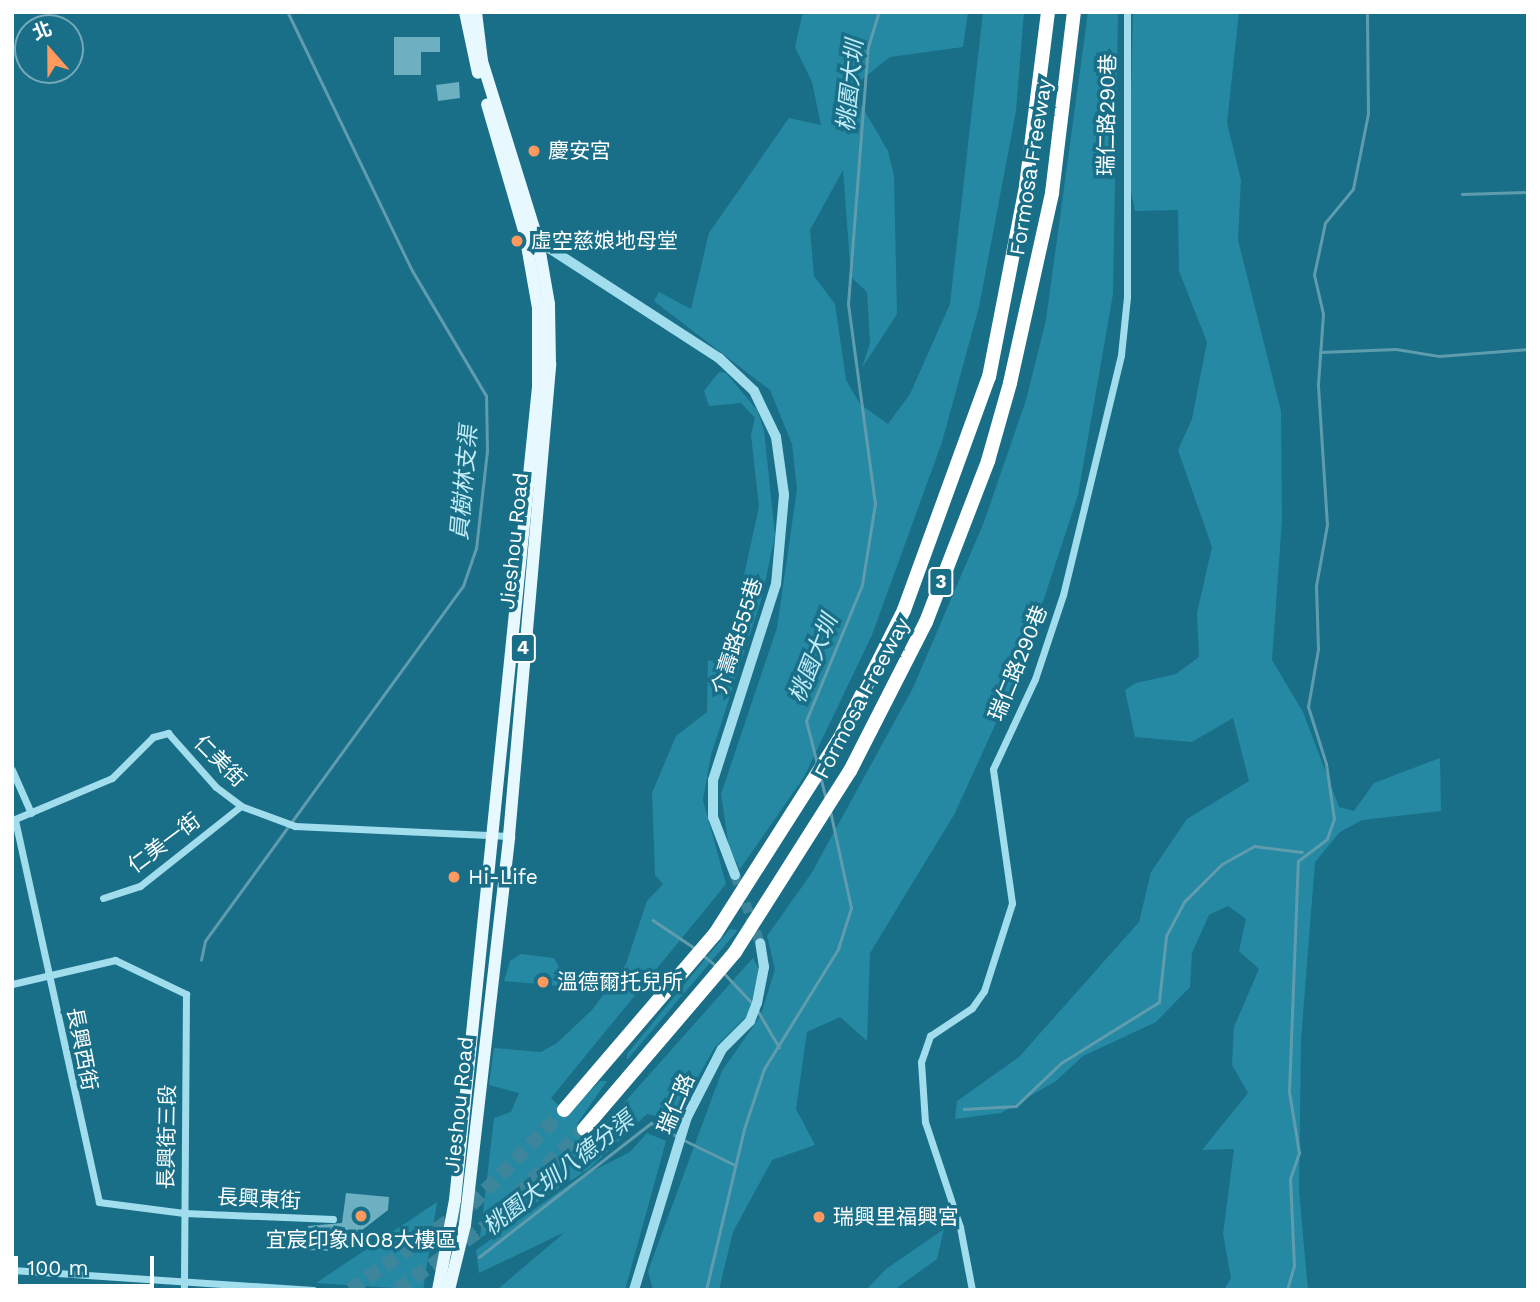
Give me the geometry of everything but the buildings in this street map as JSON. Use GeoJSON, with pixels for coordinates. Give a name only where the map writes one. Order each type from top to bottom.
{"type":"FeatureCollection","features":[{"type":"Feature","properties":{"kind":"highway","name":"Formosa Freeway"},"geometry":{"type":"LineString","coordinates":[[564,1110],[700,952],[788,824],[840,738],[904,610],[989,377],[1026,186],[1048,12]]}},
{"type":"Feature","properties":{"kind":"highway","name":"Formosa Freeway"},"geometry":{"type":"LineString","coordinates":[[584,1129],[720,970],[797,856],[850,771],[926,622],[991,448],[1052,193],[1074,12]]}},
{"type":"Feature","properties":{"kind":"highway"},"geometry":{"type":"LineString","coordinates":[[606,1063],[625,1082]]}},
{"type":"Feature","properties":{"kind":"main road","name":"Jieshou Road"},"geometry":{"type":"LineString","coordinates":[[438,1290],[457,1187],[538,387],[538,308],[525,234],[465,12]]}},
{"type":"Feature","properties":{"kind":"main road","name":"Jieshou Road"},"geometry":{"type":"LineString","coordinates":[[449,1290],[465,1225],[509,836],[550,365],[549,304],[538,241],[482,61],[475,12]]}},
{"type":"Feature","properties":{"kind":"street","name":"瑞仁路290巷"},"geometry":{"type":"LineString","coordinates":[[972,1290],[960,1227],[925,1122],[921,1062],[930,1036],[972,1009],[984,991],[1012,903],[993,769],[1035,679],[1063,595],[1121,355],[1126,297],[1127,12]]}},
{"type":"Feature","properties":{"kind":"street","name":"介壽路555巷"},"geometry":{"type":"LineString","coordinates":[[525,234],[719,358],[754,391],[776,437],[784,495],[776,584],[713,780],[713,817],[735,876]]}},
{"type":"Feature","properties":{"kind":"street","name":"仁美街"},"geometry":{"type":"LineString","coordinates":[[15,819],[112,778],[153,737],[169,733],[216,787],[241,806],[289,824],[509,836]]}},
{"type":"Feature","properties":{"kind":"street"},"geometry":{"type":"LineString","coordinates":[[12,770],[32,813]]}},
{"type":"Feature","properties":{"kind":"street","name":"仁美一街"},"geometry":{"type":"LineString","coordinates":[[103,898],[140,886],[241,806]]}},
{"type":"Feature","properties":{"kind":"street","name":"長興西街"},"geometry":{"type":"LineString","coordinates":[[15,819],[99,1202],[184,1213]]}},
{"type":"Feature","properties":{"kind":"street","name":"瑞仁路"},"geometry":{"type":"LineString","coordinates":[[634,1290],[687,1117],[722,1049],[750,1021],[757,1003],[764,967],[760,943]]}},
{"type":"Feature","properties":{"kind":"street","name":"長興街三段"},"geometry":{"type":"LineString","coordinates":[[49,974],[115,960],[186,994],[184,1290]]}},
{"type":"Feature","properties":{"kind":"street"},"geometry":{"type":"LineString","coordinates":[[12,984],[49,974]]}},
{"type":"Feature","properties":{"kind":"street","name":"長興東街"},"geometry":{"type":"LineString","coordinates":[[184,1213],[333,1219]]}},
{"type":"Feature","properties":{"kind":"street"},"geometry":{"type":"LineString","coordinates":[[12,1270],[313,1290]]}},
{"type":"Feature","properties":{"kind":"shaded area"},"geometry":{"type":"Polygon","coordinates":[[[803,12],[968,12],[963,47],[890,57],[851,88],[888,151],[894,176],[897,314],[862,368],[870,343],[867,292],[851,277],[843,170],[810,230],[814,276],[835,304],[846,380],[860,404],[888,424],[910,394],[950,304],[983,12],[1024,12],[1016,111],[979,307],[942,442],[872,635],[804,777],[740,869],[729,848],[721,794],[777,628],[797,489],[792,444],[770,390],[654,301],[659,292],[691,309],[709,233],[789,118],[821,125],[812,82],[795,47],[803,12]]]}},
{"type":"Feature","properties":{"kind":"shaded area"},"geometry":{"type":"Polygon","coordinates":[[[1088,12],[1118,12],[1113,294],[1078,495],[1022,666],[955,813],[870,953],[867,1041],[840,1017],[807,1032],[796,1109],[815,1145],[772,1160],[733,1232],[719,1290],[653,1290],[648,1271],[722,1071],[761,1015],[775,969],[767,936],[811,874],[913,688],[984,522],[1026,400],[1046,320],[1088,12]]]}},
{"type":"Feature","properties":{"kind":"shaded area"},"geometry":{"type":"Polygon","coordinates":[[[1133,12],[1239,12],[1227,123],[1241,180],[1238,240],[1281,411],[1282,520],[1272,660],[1303,712],[1339,807],[1354,811],[1374,783],[1440,758],[1441,811],[1362,820],[1340,832],[1315,862],[1301,1040],[1299,1191],[1308,1290],[1224,1290],[1231,1278],[1223,1234],[1234,1149],[1202,1150],[1248,1093],[1232,1065],[1234,1027],[1259,969],[1239,951],[1246,919],[1228,906],[1209,915],[1192,953],[1190,987],[1156,1022],[1083,1056],[1056,1081],[1001,1113],[955,1119],[957,1101],[1019,1057],[1139,922],[1151,872],[1187,819],[1249,781],[1233,718],[1192,742],[1135,737],[1125,690],[1136,683],[1176,674],[1199,657],[1197,613],[1212,547],[1178,450],[1192,419],[1207,342],[1179,271],[1178,210],[1135,211],[1129,180],[1133,12]]]}},
{"type":"Feature","properties":{"kind":"shaded area"},"geometry":{"type":"Polygon","coordinates":[[[719,372],[726,373],[757,410],[764,430],[775,535],[762,597],[711,755],[703,800],[726,884],[551,1098],[567,1114],[600,1081],[607,1081],[577,1124],[592,1139],[753,958],[759,969],[749,1014],[715,1047],[673,1121],[647,1114],[589,1169],[480,1238],[494,1118],[511,1112],[519,1093],[489,1085],[494,1048],[541,1052],[557,1043],[592,1010],[626,964],[647,901],[663,884],[655,875],[652,793],[676,736],[707,712],[708,660],[722,664],[728,648],[759,507],[751,435],[755,418],[741,403],[709,406],[704,391],[719,372]]]}},
{"type":"Feature","properties":{"kind":"shaded area"},"geometry":{"type":"Polygon","coordinates":[[[730,929],[738,930],[627,1060],[627,1054],[730,929]]]}},
{"type":"Feature","properties":{"kind":"shaded area"},"geometry":{"type":"Polygon","coordinates":[[[521,954],[554,958],[570,987],[504,981],[510,961],[521,954]]]}},
{"type":"Feature","properties":{"kind":"shaded area"},"geometry":{"type":"Polygon","coordinates":[[[647,1133],[666,1141],[625,1290],[497,1290],[565,1232],[479,1273],[476,1250],[577,1179],[630,1152],[647,1133]]]}},
{"type":"Feature","properties":{"kind":"shaded area"},"geometry":{"type":"Polygon","coordinates":[[[437,1202],[423,1290],[316,1283],[437,1202]]]}},
{"type":"Feature","properties":{"kind":"shaded area"},"geometry":{"type":"Polygon","coordinates":[[[944,1229],[937,1259],[894,1290],[866,1290],[886,1269],[944,1229]]]}},
{"type":"Feature","properties":{"kind":"waterway","name":"桃園大圳"},"geometry":{"type":"LineString","coordinates":[[817,764],[806,721],[862,585],[875,504],[848,304],[868,47],[879,12]]}},
{"type":"Feature","properties":{"kind":"waterway"},"geometry":{"type":"LineString","coordinates":[[1287,1290],[1294,1266],[1290,1179],[1299,1153],[1289,1092],[1298,861],[1327,839],[1334,819],[1326,764],[1308,707],[1318,649],[1316,586],[1327,525],[1318,384],[1323,314],[1314,275],[1325,223],[1353,189],[1368,114],[1367,12]]}},
{"type":"Feature","properties":{"kind":"waterway","name":"員樹林支渠"},"geometry":{"type":"LineString","coordinates":[[201,960],[205,941],[463,586],[476,549],[487,451],[486,396],[412,271],[288,13]]}},
{"type":"Feature","properties":{"kind":"waterway"},"geometry":{"type":"LineString","coordinates":[[1462,194],[1528,192]]}},
{"type":"Feature","properties":{"kind":"waterway"},"geometry":{"type":"LineString","coordinates":[[1320,352],[1396,349],[1439,356],[1528,349]]}},
{"type":"Feature","properties":{"kind":"waterway","name":"桃園大圳"},"geometry":{"type":"LineString","coordinates":[[821,778],[826,798]]}},
{"type":"Feature","properties":{"kind":"waterway","name":"桃園大圳"},"geometry":{"type":"LineString","coordinates":[[706,1290],[744,1129],[764,1069],[838,949],[851,908],[830,811]]}},
{"type":"Feature","properties":{"kind":"waterway"},"geometry":{"type":"LineString","coordinates":[[964,1109],[1016,1106],[1061,1063],[1159,1002],[1166,936],[1185,901],[1222,864],[1254,846],[1302,852]]}},
{"type":"Feature","properties":{"kind":"waterway"},"geometry":{"type":"LineString","coordinates":[[653,920],[696,949]]}},
{"type":"Feature","properties":{"kind":"waterway"},"geometry":{"type":"LineString","coordinates":[[704,956],[715,965]]}},
{"type":"Feature","properties":{"kind":"waterway"},"geometry":{"type":"LineString","coordinates":[[723,972],[754,1005]]}},
{"type":"Feature","properties":{"kind":"waterway"},"geometry":{"type":"LineString","coordinates":[[758,1011],[779,1047]]}},
{"type":"Feature","properties":{"kind":"waterway","name":"桃園大圳八德分渠"},"geometry":{"type":"LineString","coordinates":[[479,1257],[651,1123],[679,1137]]}},
{"type":"Feature","properties":{"kind":"waterway","name":"桃園大圳八德分渠"},"geometry":{"type":"LineString","coordinates":[[684,1140],[735,1165]]}},
{"type":"Feature","properties":{"kind":"tunnel"},"geometry":{"type":"LineString","coordinates":[[735,875],[760,943]]}},
{"type":"Feature","properties":{"kind":"tunnel"},"geometry":{"type":"LineString","coordinates":[[350,1290],[471,1205],[564,1110]]}},
{"type":"Feature","properties":{"kind":"tunnel"},"geometry":{"type":"LineString","coordinates":[[397,1290],[487,1225],[584,1129]]}},
{"type":"Feature","properties":{"kind":"place","name":"慶安宮"},"geometry":{"type":"Point","coordinates":[534,151]}},
{"type":"Feature","properties":{"kind":"place","name":"虛空慈娘地母堂"},"geometry":{"type":"Point","coordinates":[517,241]}},
{"type":"Feature","properties":{"kind":"place","name":"Hi-Life"},"geometry":{"type":"Point","coordinates":[454,877]}},
{"type":"Feature","properties":{"kind":"place","name":"溫德爾托兒所"},"geometry":{"type":"Point","coordinates":[543,982]}},
{"type":"Feature","properties":{"kind":"place","name":"宜宸印象NO8大樓區"},"geometry":{"type":"Point","coordinates":[361,1216]}},
{"type":"Feature","properties":{"kind":"place","name":"瑞興里福興宮"},"geometry":{"type":"Point","coordinates":[819,1217]}}]}
